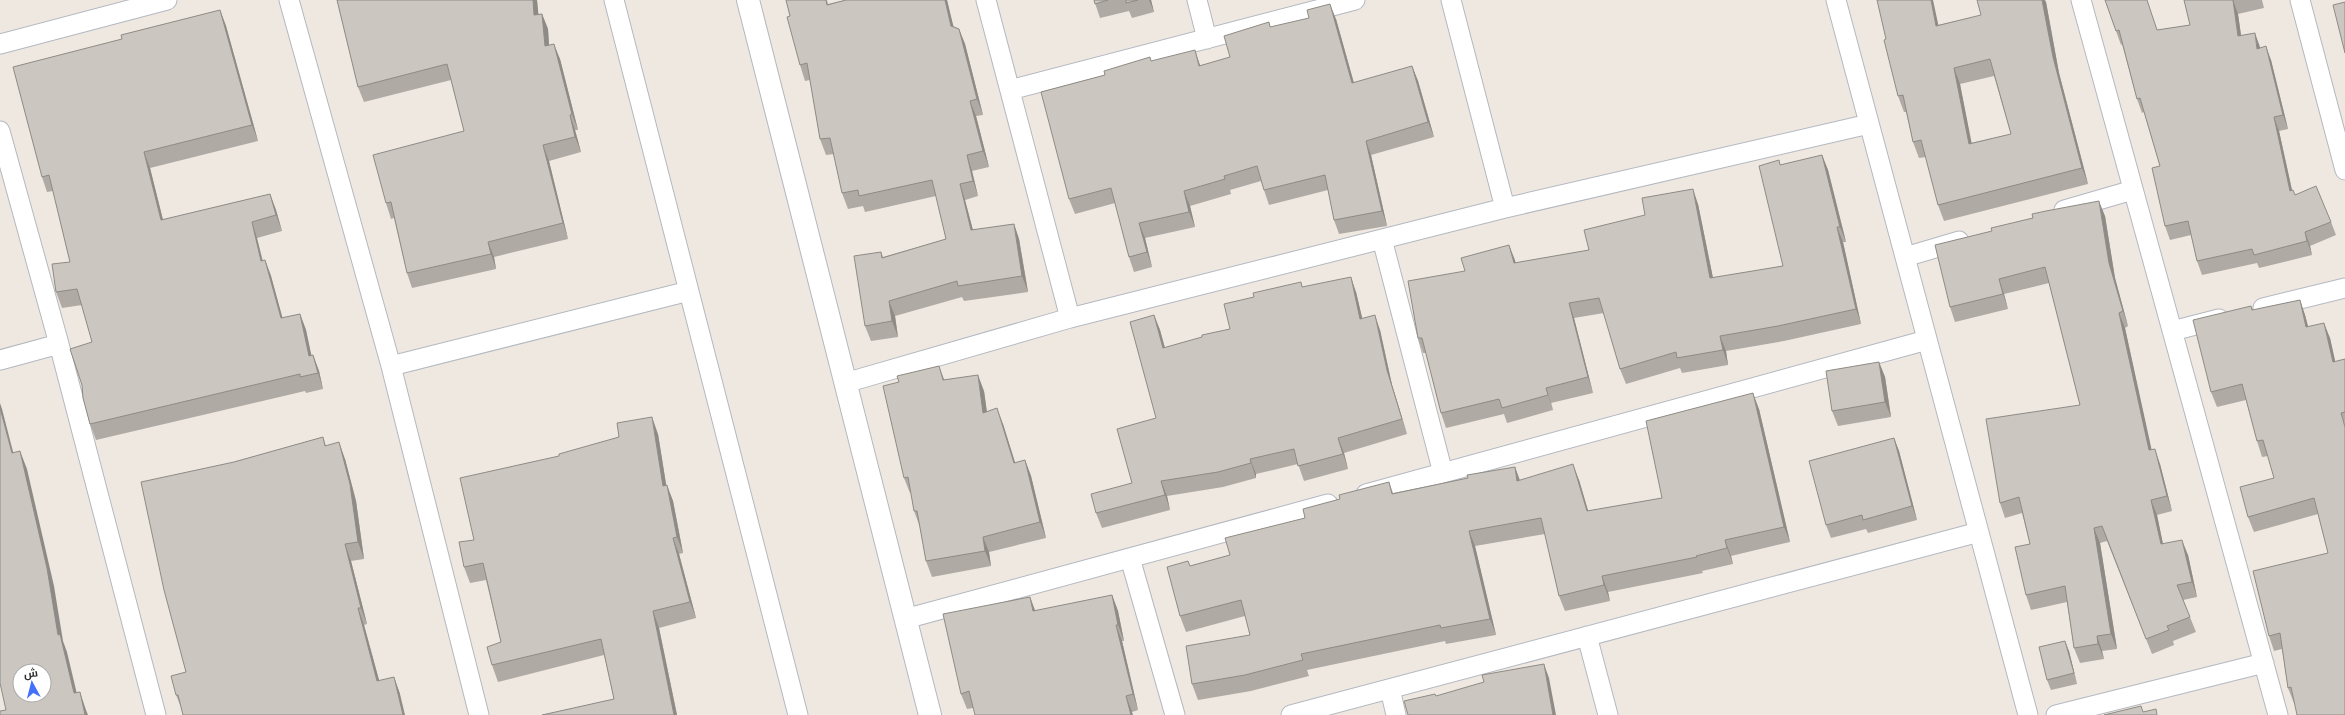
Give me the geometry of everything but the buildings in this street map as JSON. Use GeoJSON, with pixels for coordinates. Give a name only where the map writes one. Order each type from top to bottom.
{"type":"FeatureCollection","features":[{"type":"Feature","properties":{"kind":"street"},"geometry":{"type":"LineString","coordinates":[[0,44],[167,0]]}},
{"type":"Feature","properties":{"kind":"street"},"geometry":{"type":"LineString","coordinates":[[289,0],[391,366],[479,715]]}},
{"type":"Feature","properties":{"kind":"street"},"geometry":{"type":"LineString","coordinates":[[614,0],[798,715]]}},
{"type":"Feature","properties":{"kind":"street"},"geometry":{"type":"LineString","coordinates":[[748,0],[930,715]]}},
{"type":"Feature","properties":{"kind":"street"},"geometry":{"type":"LineString","coordinates":[[986,0],[1070,318]]}},
{"type":"Feature","properties":{"kind":"street"},"geometry":{"type":"LineString","coordinates":[[1197,0],[1206,39]]}},
{"type":"Feature","properties":{"kind":"street"},"geometry":{"type":"LineString","coordinates":[[1010,90],[1356,0]]}},
{"type":"Feature","properties":{"kind":"street"},"geometry":{"type":"LineString","coordinates":[[1451,0],[1505,208]]}},
{"type":"Feature","properties":{"kind":"street"},"geometry":{"type":"LineString","coordinates":[[1836,0],[2028,715]]}},
{"type":"Feature","properties":{"kind":"street"},"geometry":{"type":"LineString","coordinates":[[2081,0],[2278,715]]}},
{"type":"Feature","properties":{"kind":"street"},"geometry":{"type":"LineString","coordinates":[[2300,0],[2345,170]]}},
{"type":"Feature","properties":{"kind":"street"},"geometry":{"type":"LineString","coordinates":[[846,383],[1070,318],[1382,239],[1505,208],[1869,124]]}},
{"type":"Feature","properties":{"kind":"street"},"geometry":{"type":"LineString","coordinates":[[0,131],[59,344],[156,715]]}},
{"type":"Feature","properties":{"kind":"street"},"geometry":{"type":"LineString","coordinates":[[2050,215],[2133,190]]}},
{"type":"Feature","properties":{"kind":"street"},"geometry":{"type":"LineString","coordinates":[[1905,257],[1973,237]]}},
{"type":"Feature","properties":{"kind":"street"},"geometry":{"type":"LineString","coordinates":[[1382,239],[1443,473]]}},
{"type":"Feature","properties":{"kind":"street"},"geometry":{"type":"LineString","coordinates":[[2172,331],[2345,288]]}},
{"type":"Feature","properties":{"kind":"street"},"geometry":{"type":"LineString","coordinates":[[391,366],[689,291]]}},
{"type":"Feature","properties":{"kind":"street"},"geometry":{"type":"LineString","coordinates":[[905,619],[1927,340]]}},
{"type":"Feature","properties":{"kind":"street"},"geometry":{"type":"LineString","coordinates":[[0,360],[59,344]]}},
{"type":"Feature","properties":{"kind":"street"},"geometry":{"type":"LineString","coordinates":[[1291,715],[1979,532]]}},
{"type":"Feature","properties":{"kind":"street"},"geometry":{"type":"LineString","coordinates":[[1130,558],[1175,715]]}},
{"type":"Feature","properties":{"kind":"street"},"geometry":{"type":"LineString","coordinates":[[1587,636],[1608,715]]}},
{"type":"Feature","properties":{"kind":"street"},"geometry":{"type":"LineString","coordinates":[[2056,715],[2264,663]]}},
{"type":"Feature","properties":{"kind":"street"},"geometry":{"type":"LineString","coordinates":[[1390,688],[1396,715]]}}]}
